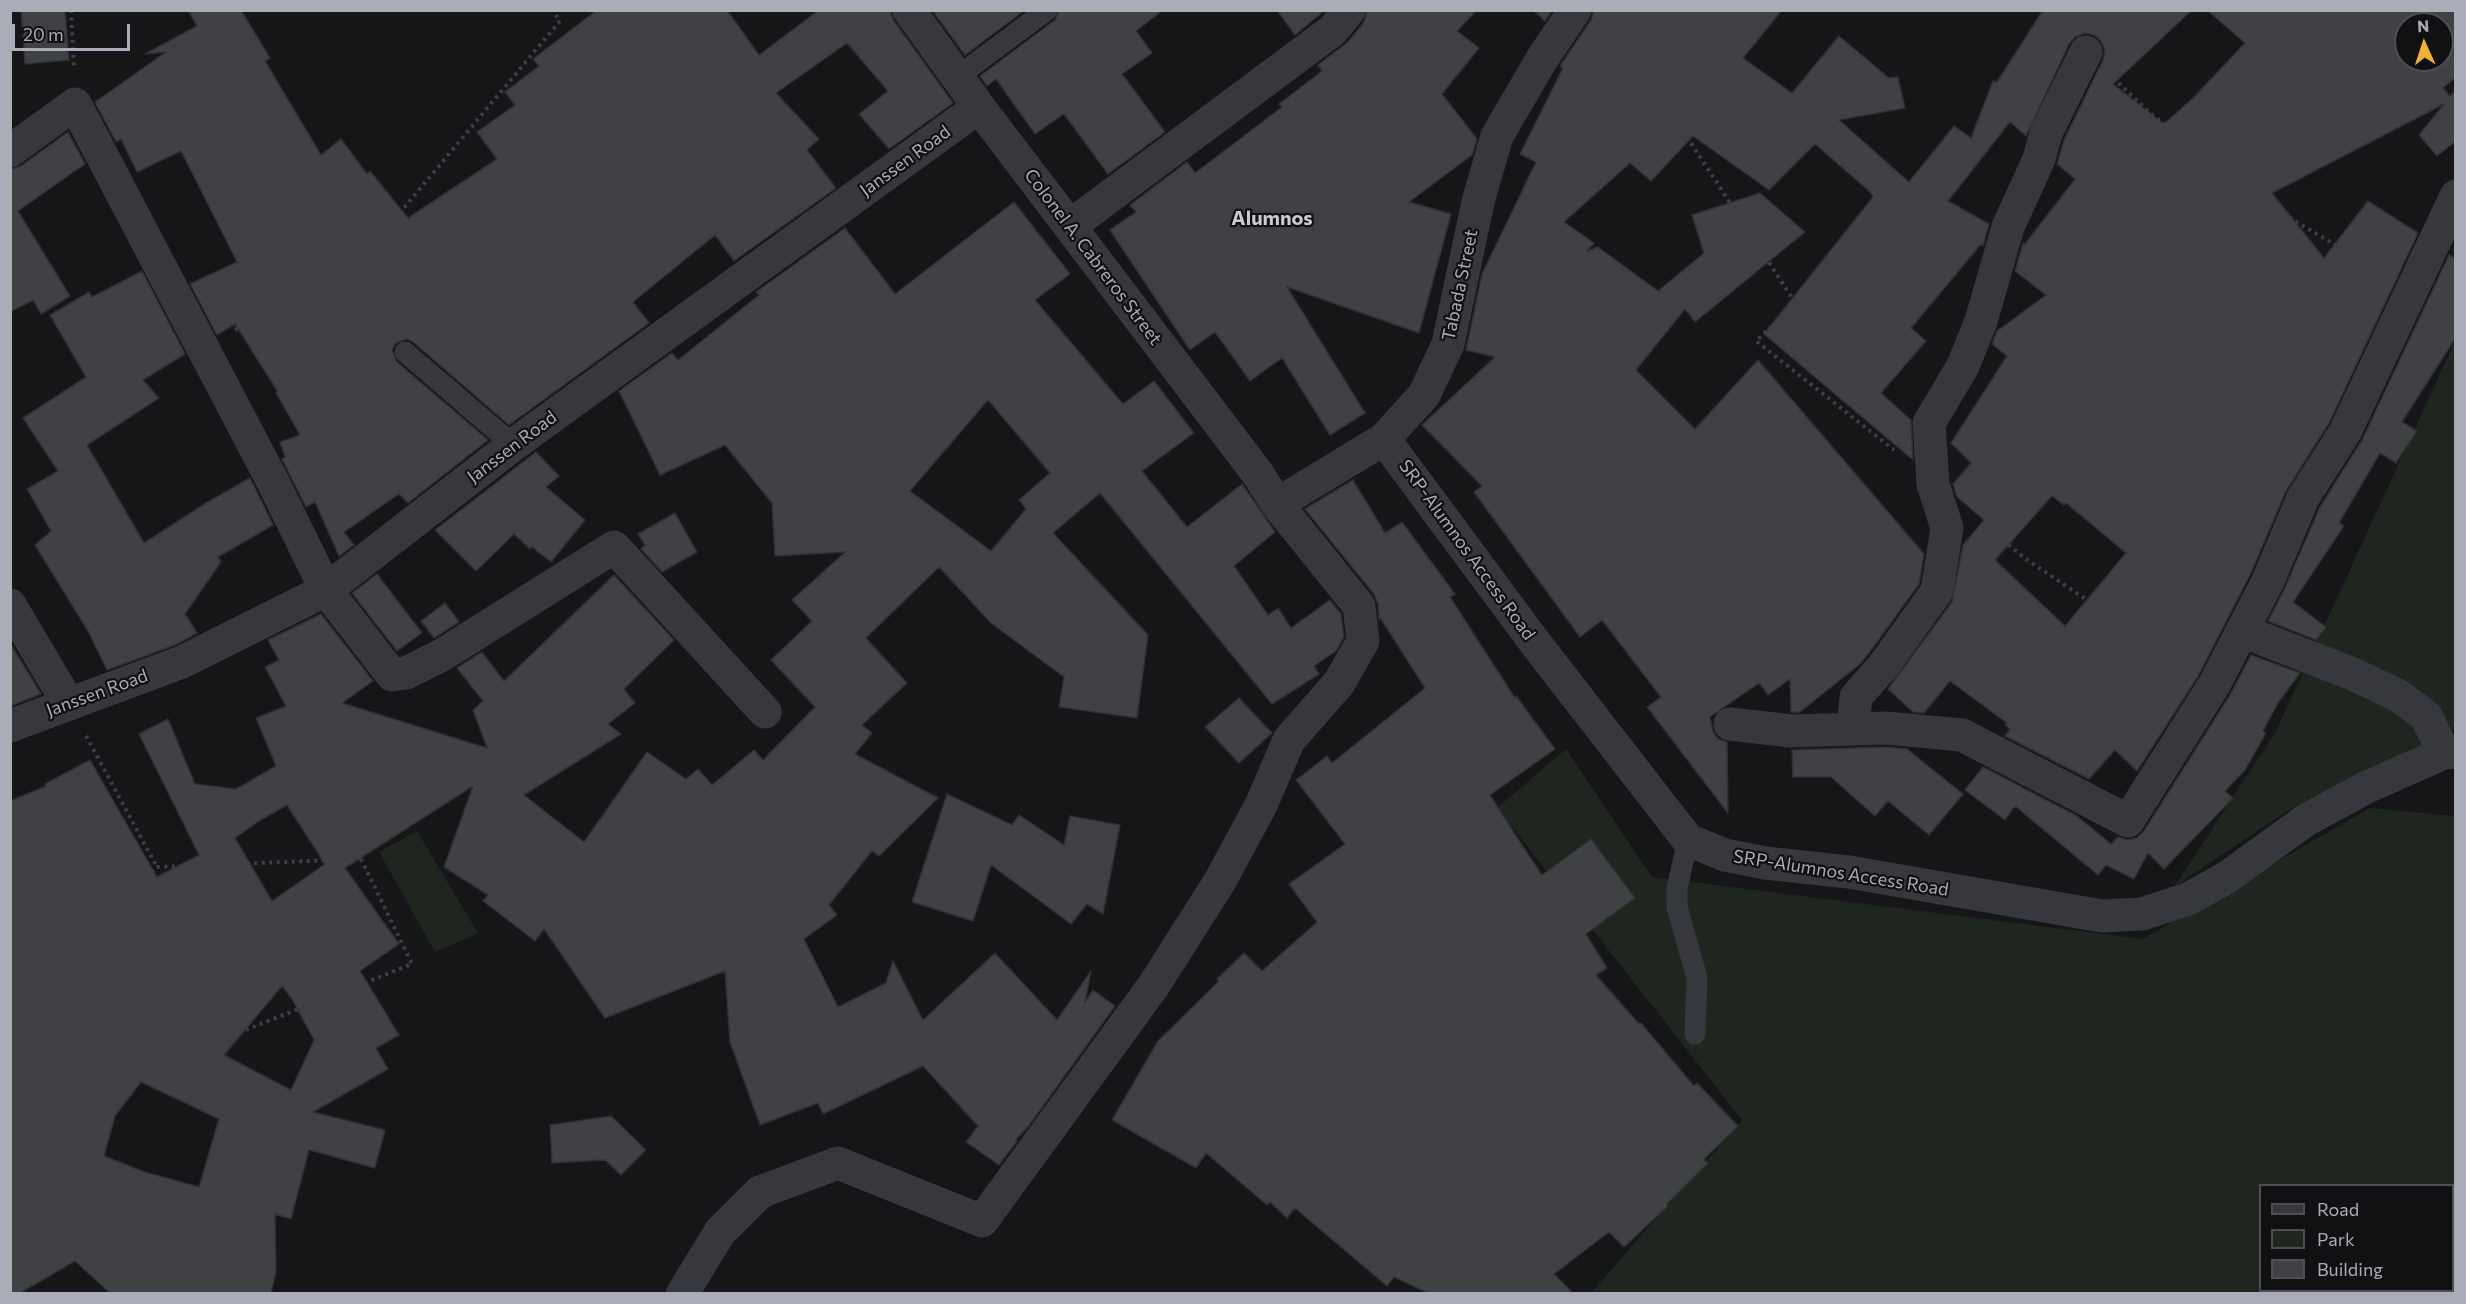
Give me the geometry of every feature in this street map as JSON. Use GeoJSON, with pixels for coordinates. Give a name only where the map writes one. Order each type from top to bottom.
{"type":"FeatureCollection","features":[{"type":"Feature","properties":{"kind":"street","name":"Colonel A. Cabreros Street"},"geometry":{"type":"LineString","coordinates":[[682,1293],[720,1232],[760,1192],[838,1163],[982,1221],[1154,985],[1220,880],[1261,805],[1289,741],[1339,683],[1363,641],[1359,606],[1277,504],[1258,474],[979,107],[909,10]]}},
{"type":"Feature","properties":{"kind":"street"},"geometry":{"type":"LineString","coordinates":[[1070,226],[1333,30],[1349,10]]}},
{"type":"Feature","properties":{"kind":"street","name":"Tabada Street"},"geometry":{"type":"LineString","coordinates":[[1277,504],[1384,439],[1424,395],[1448,344],[1478,202],[1497,136],[1542,59],[1575,10]]}},
{"type":"Feature","properties":{"kind":"street"},"geometry":{"type":"LineString","coordinates":[[1853,729],[1856,697],[1884,665],[1937,591],[1947,528],[1933,484],[1929,423],[1963,366],[1981,321],[2008,227],[2039,159],[2046,133],[2086,52]]}},
{"type":"Feature","properties":{"kind":"street"},"geometry":{"type":"LineString","coordinates":[[10,151],[75,104],[205,351],[326,590],[392,675],[406,673],[442,655],[614,547],[765,712]]}},
{"type":"Feature","properties":{"kind":"street","name":"Janssen Road"},"geometry":{"type":"LineString","coordinates":[[10,726],[182,662],[326,590],[513,445],[979,107]]}},
{"type":"Feature","properties":{"kind":"street"},"geometry":{"type":"LineString","coordinates":[[1730,724],[1792,731],[1886,728],[1962,735],[2128,820],[2214,686],[2267,583],[2303,498],[2345,432],[2456,196]]}},
{"type":"Feature","properties":{"kind":"street","name":"SRP-Alumnos Access Road"},"geometry":{"type":"LineString","coordinates":[[1384,439],[1536,644],[1688,840],[1725,855],[1849,872],[2102,916],[2142,914],[2188,899],[2226,878],[2306,820],[2365,788],[2450,752]]}},
{"type":"Feature","properties":{"kind":"street"},"geometry":{"type":"LineString","coordinates":[[10,605],[68,703]]}},
{"type":"Feature","properties":{"kind":"street"},"geometry":{"type":"LineString","coordinates":[[2242,632],[2353,674],[2399,696],[2426,716],[2450,752]]}},
{"type":"Feature","properties":{"kind":"lane"},"geometry":{"type":"LineString","coordinates":[[957,77],[1047,10]]}},
{"type":"Feature","properties":{"kind":"lane"},"geometry":{"type":"LineString","coordinates":[[405,352],[513,445]]}},
{"type":"Feature","properties":{"kind":"lane"},"geometry":{"type":"LineString","coordinates":[[1688,840],[1677,888],[1677,906],[1697,978],[1695,1034]]}},
{"type":"Feature","properties":{"kind":"path"},"geometry":{"type":"LineString","coordinates":[[71,10],[75,104]]}},
{"type":"Feature","properties":{"kind":"path"},"geometry":{"type":"LineString","coordinates":[[205,351],[271,304],[295,279],[398,215],[560,21],[552,10]]}},
{"type":"Feature","properties":{"kind":"path"},"geometry":{"type":"LineString","coordinates":[[1542,59],[1689,140],[1796,304],[1756,341],[1872,431],[1933,484]]}},
{"type":"Feature","properties":{"kind":"path"},"geometry":{"type":"LineString","coordinates":[[2145,265],[2083,207],[2150,113],[2274,208],[2358,258]]}},
{"type":"Feature","properties":{"kind":"path"},"geometry":{"type":"LineString","coordinates":[[2130,359],[2303,498]]}},
{"type":"Feature","properties":{"kind":"path"},"geometry":{"type":"LineString","coordinates":[[1963,366],[2267,583]]}},
{"type":"Feature","properties":{"kind":"path"},"geometry":{"type":"LineString","coordinates":[[1983,525],[2026,560],[2214,686]]}},
{"type":"Feature","properties":{"kind":"path"},"geometry":{"type":"LineString","coordinates":[[68,703],[157,867]]}},
{"type":"Feature","properties":{"kind":"path"},"geometry":{"type":"LineString","coordinates":[[361,859],[412,964],[195,1050],[132,894],[157,867],[361,859]]}},
{"type":"Feature","properties":{"kind":"green space"},"geometry":{"type":"Polygon","coordinates":[[[2455,341],[2455,728],[2287,811],[2174,887],[2275,733],[2455,341]]]}},
{"type":"Feature","properties":{"kind":"green space"},"geometry":{"type":"Polygon","coordinates":[[[1566,749],[1652,877],[2143,939],[2370,808],[2455,816],[2455,1293],[1591,1293],[1742,1120],[1497,808],[1566,749]]]}},
{"type":"Feature","properties":{"kind":"green space"},"geometry":{"type":"Polygon","coordinates":[[[417,831],[478,933],[435,952],[379,852],[417,831]]]}},
{"type":"Feature","properties":{"kind":"building"},"geometry":{"type":"Polygon","coordinates":[[[21,10],[65,10],[69,60],[25,64],[21,10]]]}},
{"type":"Feature","properties":{"kind":"building"},"geometry":{"type":"Polygon","coordinates":[[[188,10],[241,10],[270,58],[265,61],[321,155],[341,139],[367,174],[370,171],[408,218],[497,159],[477,132],[515,105],[505,92],[539,66],[533,59],[597,10],[727,10],[759,55],[819,10],[890,10],[894,21],[953,103],[889,149],[859,114],[888,91],[847,43],[776,93],[819,139],[807,150],[836,188],[734,261],[715,235],[633,302],[649,323],[509,425],[413,342],[407,339],[396,343],[392,350],[397,362],[488,440],[408,503],[399,494],[344,532],[354,545],[339,556],[315,502],[306,507],[282,459],[285,457],[280,442],[300,435],[276,393],[278,392],[235,324],[217,335],[190,284],[237,262],[181,151],[137,172],[121,139],[116,142],[95,102],[166,52],[145,54],[197,26],[188,10]]]}},
{"type":"Feature","properties":{"kind":"building"},"geometry":{"type":"Polygon","coordinates":[[[932,10],[1025,10],[965,55],[932,10]]]}},
{"type":"Feature","properties":{"kind":"building"},"geometry":{"type":"Polygon","coordinates":[[[1059,10],[1163,10],[1136,31],[1152,53],[1122,74],[1165,132],[1108,174],[1064,114],[1035,134],[996,79],[987,86],[980,76],[1055,20],[1059,10]]]}},
{"type":"Feature","properties":{"kind":"building"},"geometry":{"type":"Polygon","coordinates":[[[1277,10],[1325,10],[1295,35],[1277,10]]]}},
{"type":"Feature","properties":{"kind":"building"},"geometry":{"type":"Polygon","coordinates":[[[1367,10],[1477,10],[1457,31],[1479,48],[1442,94],[1477,139],[1472,155],[1409,202],[1451,214],[1419,333],[1287,287],[1365,413],[1330,435],[1282,358],[1250,381],[1215,332],[1190,350],[1110,230],[1136,212],[1130,205],[1187,162],[1195,173],[1282,107],[1279,104],[1322,71],[1318,65],[1348,42],[1364,22],[1367,10]]]}},
{"type":"Feature","properties":{"kind":"building"},"geometry":{"type":"Polygon","coordinates":[[[1533,10],[1552,10],[1545,21],[1533,10]]]}},
{"type":"Feature","properties":{"kind":"building"},"geometry":{"type":"Polygon","coordinates":[[[1594,10],[1782,10],[1743,58],[1792,93],[1839,36],[1889,78],[1898,77],[1905,108],[1839,120],[1909,182],[1954,126],[1971,138],[1993,81],[1997,82],[2043,10],[2192,10],[2113,84],[2164,124],[2193,98],[2245,43],[2207,10],[2456,10],[2456,77],[2443,88],[2450,96],[2456,89],[2456,141],[2437,156],[2419,135],[2444,104],[2272,193],[2324,258],[2368,201],[2418,233],[2329,423],[2286,491],[2250,575],[2198,676],[2137,771],[2115,750],[2089,779],[2005,736],[2010,729],[2005,725],[2007,723],[1950,681],[1924,713],[1913,712],[1888,689],[1952,602],[1963,545],[1984,520],[1957,497],[1953,484],[1971,463],[1951,443],[2007,356],[1992,344],[1997,331],[2046,295],[2015,271],[2023,243],[2025,244],[2075,179],[2057,164],[2064,140],[2103,60],[2105,50],[2101,41],[2094,35],[2085,33],[2075,37],[2069,44],[2026,136],[2010,122],[1948,201],[1989,224],[1983,246],[1981,244],[1911,328],[1926,341],[1881,393],[1911,420],[1913,460],[1764,334],[1873,197],[1815,144],[1769,190],[1693,136],[1651,181],[1630,163],[1564,222],[1594,243],[1587,251],[1598,247],[1658,291],[1704,253],[1692,215],[1760,193],[1805,232],[1695,322],[1685,309],[1636,370],[1695,429],[1758,360],[1924,554],[1919,584],[1869,653],[1860,664],[1800,712],[1791,712],[1790,679],[1768,695],[1759,683],[1710,717],[1713,732],[1718,739],[1727,742],[1728,813],[1647,707],[1661,697],[1602,620],[1580,637],[1474,492],[1482,486],[1422,425],[1495,357],[1466,350],[1482,274],[1536,162],[1520,154],[1563,68],[1560,66],[1591,20],[1594,10]],[[2052,496],[1995,560],[2065,626],[2126,553],[2066,503],[2064,505],[2052,496]]]}},
{"type":"Feature","properties":{"kind":"building"},"geometry":{"type":"Polygon","coordinates":[[[68,132],[85,164],[18,211],[70,296],[41,314],[33,300],[10,312],[10,170],[21,166],[68,132]]]}},
{"type":"Feature","properties":{"kind":"building"},"geometry":{"type":"Polygon","coordinates":[[[1014,202],[1070,274],[1035,300],[1123,404],[1154,381],[1194,433],[1142,471],[1187,527],[1242,484],[1275,532],[1234,566],[1268,615],[1278,608],[1291,628],[1330,600],[1341,614],[1344,637],[1336,651],[1314,666],[1319,674],[1272,704],[1100,493],[1053,533],[1148,635],[1137,718],[1059,707],[1064,677],[991,623],[939,567],[866,638],[907,683],[862,725],[872,733],[855,754],[938,798],[879,856],[872,851],[829,905],[837,915],[804,939],[838,1007],[886,983],[893,961],[923,1020],[995,953],[1057,1020],[1091,971],[1085,1002],[1093,990],[1115,1006],[999,1165],[966,1142],[978,1126],[923,1066],[823,1114],[818,1103],[760,1125],[730,1042],[725,971],[605,1018],[544,929],[535,941],[483,901],[488,895],[444,867],[473,786],[345,868],[399,944],[360,971],[399,1035],[376,1048],[388,1069],[313,1112],[385,1130],[375,1168],[309,1150],[291,1219],[275,1214],[276,1272],[271,1293],[110,1293],[75,1261],[20,1293],[10,1293],[10,801],[46,786],[45,784],[90,760],[157,877],[199,855],[139,734],[168,719],[195,784],[236,789],[276,766],[256,718],[286,706],[265,667],[279,660],[268,640],[321,614],[373,681],[342,703],[487,748],[473,710],[483,701],[457,668],[482,652],[504,681],[614,575],[674,640],[624,689],[635,703],[608,724],[621,734],[524,795],[584,842],[647,752],[686,779],[698,769],[712,785],[754,750],[763,760],[815,707],[771,660],[812,621],[792,600],[845,552],[775,556],[772,503],[725,445],[660,475],[619,391],[672,353],[678,360],[759,295],[756,292],[845,228],[895,294],[1014,202]],[[988,400],[910,491],[991,551],[1026,509],[1019,500],[1050,473],[988,400]],[[287,805],[235,838],[272,901],[325,864],[287,805]],[[282,986],[224,1055],[291,1090],[314,1040],[292,999],[282,986]],[[141,1082],[115,1116],[104,1156],[145,1172],[199,1187],[219,1119],[141,1082]]]}},
{"type":"Feature","properties":{"kind":"building"},"geometry":{"type":"Polygon","coordinates":[[[2449,255],[2456,259],[2456,337],[2402,422],[2417,431],[2396,463],[2380,453],[2339,523],[2344,526],[2293,602],[2326,627],[2316,640],[2268,621],[2320,507],[2362,440],[2449,255]]]}},
{"type":"Feature","properties":{"kind":"building"},"geometry":{"type":"Polygon","coordinates":[[[142,271],[185,354],[143,380],[159,398],[87,445],[144,543],[250,478],[273,525],[218,557],[221,562],[185,614],[197,633],[175,645],[107,670],[88,631],[35,545],[51,531],[27,489],[58,471],[23,418],[86,377],[50,315],[89,292],[92,297],[142,271]]]}},
{"type":"Feature","properties":{"kind":"building"},"geometry":{"type":"Polygon","coordinates":[[[536,452],[559,476],[546,487],[585,520],[551,562],[532,547],[530,549],[514,534],[476,571],[435,530],[536,452]]]}},
{"type":"Feature","properties":{"kind":"building"},"geometry":{"type":"Polygon","coordinates":[[[1353,480],[1385,533],[1402,522],[1455,594],[1450,597],[1515,698],[1516,696],[1555,749],[1490,795],[1542,875],[1591,839],[1635,898],[1586,934],[1607,968],[1596,975],[1639,1024],[1641,1023],[1694,1086],[1697,1083],[1738,1126],[1704,1159],[1708,1163],[1667,1204],[1668,1206],[1624,1247],[1609,1232],[1554,1274],[1573,1293],[1428,1293],[1394,1277],[1387,1286],[1295,1208],[1287,1218],[1270,1202],[1267,1205],[1206,1153],[1196,1168],[1112,1120],[1158,1041],[1219,981],[1217,979],[1244,953],[1262,971],[1317,922],[1289,884],[1345,844],[1296,780],[1327,756],[1332,763],[1425,688],[1381,619],[1379,620],[1378,604],[1374,594],[1305,509],[1353,480]]]}},
{"type":"Feature","properties":{"kind":"building"},"geometry":{"type":"Polygon","coordinates":[[[675,513],[697,552],[662,572],[641,549],[645,545],[638,534],[675,513]]]}},
{"type":"Feature","properties":{"kind":"building"},"geometry":{"type":"Polygon","coordinates":[[[377,574],[422,633],[397,651],[352,593],[377,574]]]}},
{"type":"Feature","properties":{"kind":"building"},"geometry":{"type":"Polygon","coordinates":[[[445,603],[459,622],[434,638],[421,621],[445,603]]]}},
{"type":"Feature","properties":{"kind":"building"},"geometry":{"type":"Polygon","coordinates":[[[10,643],[41,694],[10,706],[10,643]]]}},
{"type":"Feature","properties":{"kind":"building"},"geometry":{"type":"Polygon","coordinates":[[[2251,655],[2300,673],[2278,703],[2263,731],[2266,733],[2245,770],[2225,791],[2233,798],[2164,869],[2148,853],[2134,879],[2106,865],[2098,875],[2015,806],[2005,820],[1965,790],[1983,767],[2077,816],[2111,844],[2118,837],[2128,840],[2137,838],[2144,831],[2230,695],[2251,655]]]}},
{"type":"Feature","properties":{"kind":"building"},"geometry":{"type":"Polygon","coordinates":[[[1239,698],[1272,733],[1239,763],[1205,727],[1239,698]]]}},
{"type":"Feature","properties":{"kind":"building"},"geometry":{"type":"Polygon","coordinates":[[[1885,747],[1907,749],[1963,794],[1929,835],[1888,801],[1875,816],[1831,777],[1793,777],[1792,750],[1885,747]]]}},
{"type":"Feature","properties":{"kind":"building"},"geometry":{"type":"Polygon","coordinates":[[[947,794],[1012,825],[1019,815],[1064,845],[1070,816],[1120,825],[1103,914],[1087,904],[1071,924],[991,865],[973,921],[912,902],[947,794]]]}},
{"type":"Feature","properties":{"kind":"building"},"geometry":{"type":"Polygon","coordinates":[[[611,1116],[646,1150],[621,1175],[605,1160],[552,1163],[550,1125],[611,1116]]]}},
{"type":"Feature","properties":{"kind":"district","name":"Alumnos"},"geometry":{"type":"Point","coordinates":[1272,218]}}]}
